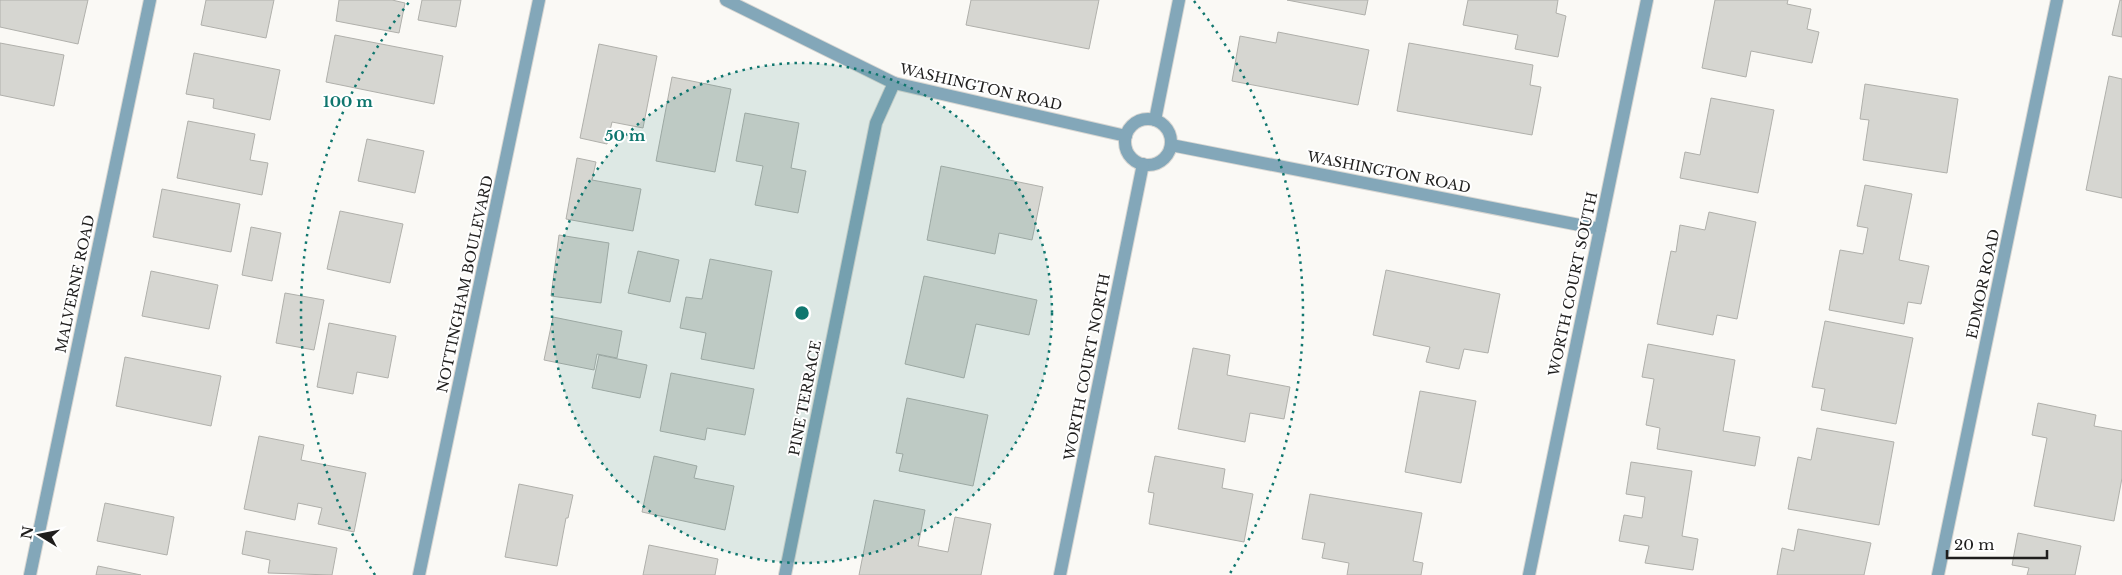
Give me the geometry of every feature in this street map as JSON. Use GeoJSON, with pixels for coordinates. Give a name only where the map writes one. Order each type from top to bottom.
{"type":"FeatureCollection","features":[{"type":"Feature","properties":{"kind":"street","name":"MALVERNE ROAD"},"geometry":{"type":"LineString","coordinates":[[30,575],[150,0]]}},
{"type":"Feature","properties":{"kind":"street","name":"NOTTINGHAM BOULEVARD"},"geometry":{"type":"LineString","coordinates":[[420,575],[540,0]]}},
{"type":"Feature","properties":{"kind":"street","name":"WASHINGTON ROAD"},"geometry":{"type":"LineString","coordinates":[[726,0],[894,83],[1126,136]]}},
{"type":"Feature","properties":{"kind":"street"},"geometry":{"type":"LineString","coordinates":[[1155,120],[1180,0]]}},
{"type":"Feature","properties":{"kind":"street","name":"WORTH COURT SOUTH"},"geometry":{"type":"LineString","coordinates":[[1529,575],[1647,0]]}},
{"type":"Feature","properties":{"kind":"street","name":"EDMOR ROAD"},"geometry":{"type":"LineString","coordinates":[[1938,575],[2057,0]]}},
{"type":"Feature","properties":{"kind":"street","name":"PINE TERRACE"},"geometry":{"type":"LineString","coordinates":[[784,575],[876,122],[894,83]]}},
{"type":"Feature","properties":{"kind":"street"},"geometry":{"type":"LineString","coordinates":[[1148,119],[1155,120],[1169,132],[1171,145],[1164,158],[1158,163],[1143,164],[1131,157],[1127,151],[1126,136],[1134,124],[1148,119]]}},
{"type":"Feature","properties":{"kind":"street","name":"WASHINGTON ROAD"},"geometry":{"type":"LineString","coordinates":[[1171,145],[1600,229]]}},
{"type":"Feature","properties":{"kind":"street","name":"WORTH COURT NORTH"},"geometry":{"type":"LineString","coordinates":[[1060,575],[1143,164]]}},
{"type":"Feature","properties":{"kind":"building"},"geometry":{"type":"Polygon","coordinates":[[[0,0],[88,0],[78,44],[0,27],[0,0]]]}},
{"type":"Feature","properties":{"kind":"building"},"geometry":{"type":"Polygon","coordinates":[[[206,0],[274,0],[266,38],[201,25],[206,0]]]}},
{"type":"Feature","properties":{"kind":"building"},"geometry":{"type":"Polygon","coordinates":[[[339,0],[392,0],[405,3],[399,33],[336,21],[339,0]]]}},
{"type":"Feature","properties":{"kind":"building"},"geometry":{"type":"Polygon","coordinates":[[[422,0],[461,0],[456,27],[418,20],[422,0]]]}},
{"type":"Feature","properties":{"kind":"building"},"geometry":{"type":"Polygon","coordinates":[[[971,0],[1099,0],[1089,49],[966,25],[971,0]]]}},
{"type":"Feature","properties":{"kind":"building"},"geometry":{"type":"Polygon","coordinates":[[[1287,0],[1368,0],[1365,15],[1287,0]]]}},
{"type":"Feature","properties":{"kind":"building"},"geometry":{"type":"Polygon","coordinates":[[[1468,0],[1558,0],[1556,13],[1566,16],[1558,57],[1515,49],[1518,35],[1463,25],[1468,0]]]}},
{"type":"Feature","properties":{"kind":"building"},"geometry":{"type":"Polygon","coordinates":[[[1715,0],[1788,0],[1787,4],[1811,9],[1807,29],[1819,32],[1812,63],[1751,51],[1746,77],[1702,68],[1715,0]]]}},
{"type":"Feature","properties":{"kind":"building"},"geometry":{"type":"Polygon","coordinates":[[[2120,0],[2122,0],[2122,37],[2112,35],[2120,0]]]}},
{"type":"Feature","properties":{"kind":"building"},"geometry":{"type":"Polygon","coordinates":[[[1278,32],[1369,50],[1358,105],[1232,81],[1240,36],[1276,43],[1278,32]]]}},
{"type":"Feature","properties":{"kind":"building"},"geometry":{"type":"Polygon","coordinates":[[[335,35],[443,56],[434,104],[326,82],[335,35]]]}},
{"type":"Feature","properties":{"kind":"building"},"geometry":{"type":"Polygon","coordinates":[[[0,43],[64,55],[54,106],[0,95],[0,43]]]}},
{"type":"Feature","properties":{"kind":"building"},"geometry":{"type":"Polygon","coordinates":[[[1409,43],[1533,65],[1530,85],[1541,87],[1532,135],[1397,111],[1409,43]]]}},
{"type":"Feature","properties":{"kind":"building"},"geometry":{"type":"Polygon","coordinates":[[[599,44],[657,56],[643,128],[612,122],[607,144],[580,138],[599,44]]]}},
{"type":"Feature","properties":{"kind":"building"},"geometry":{"type":"Polygon","coordinates":[[[194,53],[280,70],[270,120],[213,108],[214,99],[186,94],[194,53]]]}},
{"type":"Feature","properties":{"kind":"building"},"geometry":{"type":"Polygon","coordinates":[[[2109,76],[2122,79],[2122,198],[2086,190],[2109,76]]]}},
{"type":"Feature","properties":{"kind":"building"},"geometry":{"type":"Polygon","coordinates":[[[672,77],[731,89],[715,172],[656,161],[672,77]]]}},
{"type":"Feature","properties":{"kind":"building"},"geometry":{"type":"Polygon","coordinates":[[[1865,84],[1958,99],[1947,173],[1863,160],[1869,120],[1860,119],[1865,84]]]}},
{"type":"Feature","properties":{"kind":"building"},"geometry":{"type":"Polygon","coordinates":[[[1711,98],[1774,110],[1758,193],[1680,178],[1685,152],[1700,155],[1711,98]]]}},
{"type":"Feature","properties":{"kind":"building"},"geometry":{"type":"Polygon","coordinates":[[[745,113],[799,123],[791,168],[806,171],[798,213],[755,205],[763,166],[736,161],[745,113]]]}},
{"type":"Feature","properties":{"kind":"building"},"geometry":{"type":"Polygon","coordinates":[[[188,121],[255,134],[250,160],[268,163],[262,195],[177,178],[188,121]]]}},
{"type":"Feature","properties":{"kind":"building"},"geometry":{"type":"Polygon","coordinates":[[[367,139],[424,151],[415,193],[358,181],[367,139]]]}},
{"type":"Feature","properties":{"kind":"building"},"geometry":{"type":"Polygon","coordinates":[[[577,158],[596,162],[592,180],[641,189],[633,231],[566,219],[577,158]]]}},
{"type":"Feature","properties":{"kind":"building"},"geometry":{"type":"Polygon","coordinates":[[[941,166],[1043,187],[1032,240],[999,233],[995,254],[927,240],[941,166]]]}},
{"type":"Feature","properties":{"kind":"building"},"geometry":{"type":"Polygon","coordinates":[[[1865,185],[1912,194],[1899,260],[1929,266],[1921,304],[1908,302],[1904,324],[1829,310],[1840,250],[1863,254],[1868,228],[1857,226],[1865,185]]]}},
{"type":"Feature","properties":{"kind":"building"},"geometry":{"type":"Polygon","coordinates":[[[162,189],[240,204],[231,252],[153,237],[162,189]]]}},
{"type":"Feature","properties":{"kind":"building"},"geometry":{"type":"Polygon","coordinates":[[[340,211],[403,224],[390,283],[327,269],[340,211]]]}},
{"type":"Feature","properties":{"kind":"building"},"geometry":{"type":"Polygon","coordinates":[[[1709,212],[1756,222],[1737,319],[1717,315],[1713,335],[1657,324],[1671,251],[1676,252],[1680,225],[1705,230],[1709,212]]]}},
{"type":"Feature","properties":{"kind":"building"},"geometry":{"type":"Polygon","coordinates":[[[251,227],[281,233],[272,281],[242,275],[251,227]]]}},
{"type":"Feature","properties":{"kind":"building"},"geometry":{"type":"Polygon","coordinates":[[[559,235],[609,243],[601,303],[551,296],[559,235]]]}},
{"type":"Feature","properties":{"kind":"building"},"geometry":{"type":"Polygon","coordinates":[[[638,251],[679,260],[670,302],[628,293],[638,251]]]}},
{"type":"Feature","properties":{"kind":"building"},"geometry":{"type":"Polygon","coordinates":[[[710,259],[772,271],[754,369],[701,359],[706,333],[680,328],[686,297],[702,299],[710,259]]]}},
{"type":"Feature","properties":{"kind":"building"},"geometry":{"type":"Polygon","coordinates":[[[1386,270],[1500,294],[1488,353],[1464,349],[1459,369],[1426,362],[1430,347],[1373,335],[1386,270]]]}},
{"type":"Feature","properties":{"kind":"building"},"geometry":{"type":"Polygon","coordinates":[[[151,271],[218,285],[209,329],[142,316],[151,271]]]}},
{"type":"Feature","properties":{"kind":"building"},"geometry":{"type":"Polygon","coordinates":[[[924,276],[1037,300],[1029,335],[976,324],[964,378],[905,364],[924,276]]]}},
{"type":"Feature","properties":{"kind":"building"},"geometry":{"type":"Polygon","coordinates":[[[285,293],[324,300],[314,350],[276,343],[285,293]]]}},
{"type":"Feature","properties":{"kind":"building"},"geometry":{"type":"Polygon","coordinates":[[[553,317],[622,331],[617,358],[597,354],[594,370],[544,360],[553,317]]]}},
{"type":"Feature","properties":{"kind":"building"},"geometry":{"type":"Polygon","coordinates":[[[1825,321],[1913,338],[1896,424],[1821,410],[1825,389],[1812,387],[1825,321]]]}},
{"type":"Feature","properties":{"kind":"building"},"geometry":{"type":"Polygon","coordinates":[[[329,323],[396,336],[388,378],[357,372],[353,394],[317,387],[329,323]]]}},
{"type":"Feature","properties":{"kind":"building"},"geometry":{"type":"Polygon","coordinates":[[[1648,344],[1735,360],[1723,431],[1760,437],[1755,466],[1657,449],[1660,428],[1646,425],[1654,379],[1642,377],[1648,344]]]}},
{"type":"Feature","properties":{"kind":"building"},"geometry":{"type":"Polygon","coordinates":[[[1193,348],[1230,355],[1227,375],[1290,387],[1284,419],[1250,413],[1245,442],[1178,429],[1193,348]]]}},
{"type":"Feature","properties":{"kind":"building"},"geometry":{"type":"Polygon","coordinates":[[[599,355],[647,365],[640,398],[592,388],[599,355]]]}},
{"type":"Feature","properties":{"kind":"building"},"geometry":{"type":"Polygon","coordinates":[[[125,357],[221,376],[211,426],[116,406],[125,357]]]}},
{"type":"Feature","properties":{"kind":"building"},"geometry":{"type":"Polygon","coordinates":[[[671,373],[754,389],[745,435],[707,428],[705,440],[660,431],[671,373]]]}},
{"type":"Feature","properties":{"kind":"building"},"geometry":{"type":"Polygon","coordinates":[[[1420,391],[1476,401],[1461,483],[1405,472],[1420,391]]]}},
{"type":"Feature","properties":{"kind":"building"},"geometry":{"type":"Polygon","coordinates":[[[907,398],[988,415],[973,486],[899,471],[903,454],[896,453],[907,398]]]}},
{"type":"Feature","properties":{"kind":"building"},"geometry":{"type":"Polygon","coordinates":[[[2038,403],[2096,415],[2094,426],[2122,431],[2122,478],[2114,521],[2034,506],[2047,438],[2032,435],[2038,403]]]}},
{"type":"Feature","properties":{"kind":"building"},"geometry":{"type":"Polygon","coordinates":[[[1817,428],[1894,442],[1879,525],[1788,509],[1798,457],[1811,460],[1817,428]]]}},
{"type":"Feature","properties":{"kind":"building"},"geometry":{"type":"Polygon","coordinates":[[[259,436],[304,445],[301,460],[366,473],[354,532],[318,524],[322,508],[298,503],[295,520],[244,509],[259,436]]]}},
{"type":"Feature","properties":{"kind":"building"},"geometry":{"type":"Polygon","coordinates":[[[654,456],[697,466],[694,478],[734,486],[725,530],[642,512],[654,456]]]}},
{"type":"Feature","properties":{"kind":"building"},"geometry":{"type":"Polygon","coordinates":[[[1155,456],[1225,469],[1222,488],[1253,494],[1244,542],[1149,524],[1154,493],[1148,492],[1155,456]]]}},
{"type":"Feature","properties":{"kind":"building"},"geometry":{"type":"Polygon","coordinates":[[[1631,462],[1692,471],[1682,536],[1698,539],[1693,570],[1645,563],[1649,546],[1619,541],[1624,515],[1642,518],[1645,497],[1626,494],[1631,462]]]}},
{"type":"Feature","properties":{"kind":"building"},"geometry":{"type":"Polygon","coordinates":[[[519,484],[573,495],[568,518],[566,518],[557,566],[505,557],[519,484]]]}},
{"type":"Feature","properties":{"kind":"building"},"geometry":{"type":"Polygon","coordinates":[[[1310,494],[1422,513],[1413,561],[1423,563],[1421,575],[1347,575],[1349,563],[1322,558],[1325,543],[1302,539],[1310,494]]]}},
{"type":"Feature","properties":{"kind":"building"},"geometry":{"type":"Polygon","coordinates":[[[874,500],[925,510],[918,546],[948,552],[955,517],[991,524],[981,575],[859,575],[874,500]]]}},
{"type":"Feature","properties":{"kind":"building"},"geometry":{"type":"Polygon","coordinates":[[[105,503],[174,517],[167,555],[97,541],[105,503]]]}},
{"type":"Feature","properties":{"kind":"building"},"geometry":{"type":"Polygon","coordinates":[[[1798,529],[1871,543],[1864,575],[1777,575],[1782,548],[1794,551],[1798,529]]]}},
{"type":"Feature","properties":{"kind":"building"},"geometry":{"type":"Polygon","coordinates":[[[246,531],[337,548],[332,575],[268,573],[270,560],[242,554],[246,531]]]}},
{"type":"Feature","properties":{"kind":"building"},"geometry":{"type":"Polygon","coordinates":[[[2018,533],[2081,546],[2075,575],[2027,575],[2029,568],[2012,565],[2018,533]]]}},
{"type":"Feature","properties":{"kind":"building"},"geometry":{"type":"Polygon","coordinates":[[[649,545],[718,559],[715,575],[643,575],[649,545]]]}},
{"type":"Feature","properties":{"kind":"building"},"geometry":{"type":"Polygon","coordinates":[[[98,566],[141,575],[96,575],[98,566]]]}}]}
